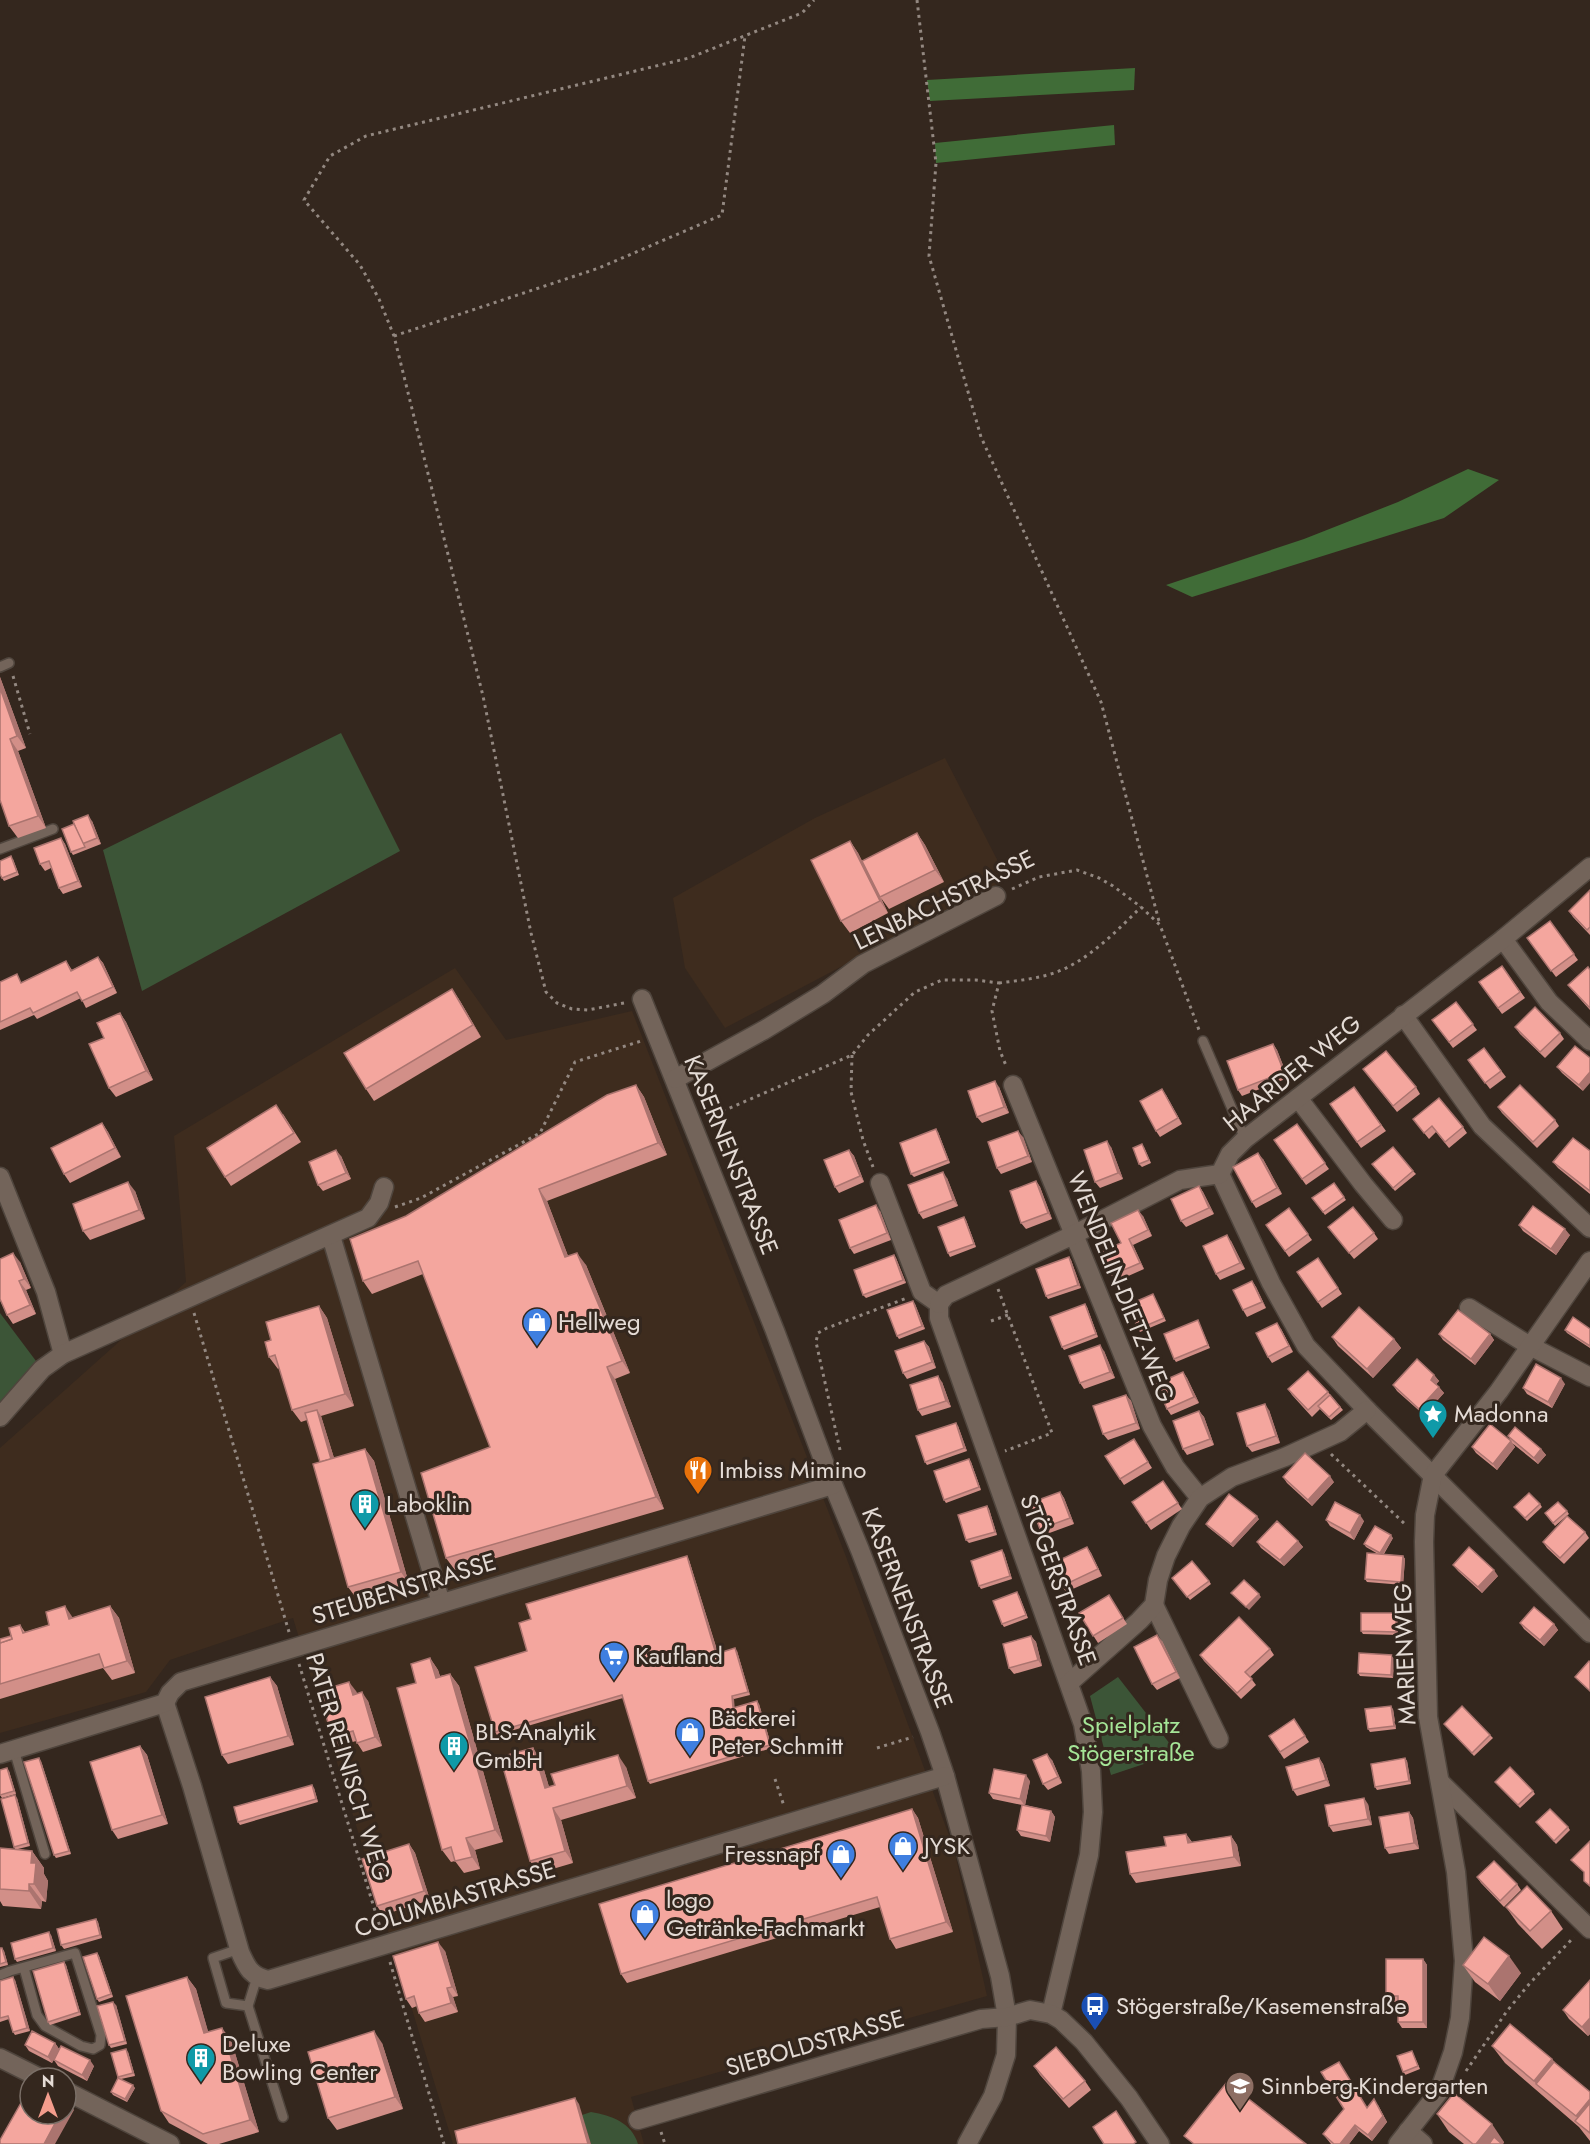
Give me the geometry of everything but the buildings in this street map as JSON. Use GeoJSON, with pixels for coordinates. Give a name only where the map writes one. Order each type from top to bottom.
{"type":"FeatureCollection","features":[{"type":"Feature","properties":{"kind":"street","name":"HAARDER WEG"},"geometry":{"type":"LineString","coordinates":[[1220,1174],[1230,1154],[1245,1139],[1503,939],[1590,867]]}},
{"type":"Feature","properties":{"kind":"street","name":"LENBACHSTRASSE"},"geometry":{"type":"LineString","coordinates":[[675,1079],[764,1030],[823,994],[863,964],[996,896]]}},
{"type":"Feature","properties":{"kind":"street"},"geometry":{"type":"LineString","coordinates":[[1503,939],[1550,1002],[1590,1041]]}},
{"type":"Feature","properties":{"kind":"street","name":"KASERNENSTRASSE"},"geometry":{"type":"LineString","coordinates":[[642,999],[775,1331],[945,1776],[1000,1976],[1007,2017],[1006,2055],[993,2096],[967,2144]]}},
{"type":"Feature","properties":{"kind":"street"},"geometry":{"type":"LineString","coordinates":[[1403,1015],[1482,1126],[1590,1227]]}},
{"type":"Feature","properties":{"kind":"street","name":"WENDELIN-DIETZ-WEG"},"geometry":{"type":"LineString","coordinates":[[1013,1085],[1152,1426],[1175,1467],[1200,1498]]}},
{"type":"Feature","properties":{"kind":"street"},"geometry":{"type":"LineString","coordinates":[[1298,1098],[1393,1220]]}},
{"type":"Feature","properties":{"kind":"street"},"geometry":{"type":"LineString","coordinates":[[879,1183],[922,1292],[939,1304],[946,1295],[1073,1235],[1180,1180],[1220,1174],[1271,1283],[1306,1346],[1366,1410],[1590,1633]]}},
{"type":"Feature","properties":{"kind":"street"},"geometry":{"type":"LineString","coordinates":[[0,1177],[46,1292],[63,1354]]}},
{"type":"Feature","properties":{"kind":"street"},"geometry":{"type":"LineString","coordinates":[[0,1417],[42,1369],[63,1354],[368,1218],[379,1203],[384,1187]]}},
{"type":"Feature","properties":{"kind":"street"},"geometry":{"type":"LineString","coordinates":[[331,1236],[441,1603]]}},
{"type":"Feature","properties":{"kind":"street","name":"MARIENWEG"},"geometry":{"type":"LineString","coordinates":[[1403,2138],[1439,2091],[1453,2052],[1460,2018],[1464,1961],[1456,1872],[1442,1784],[1428,1717],[1424,1542],[1425,1515],[1433,1475],[1499,1391],[1590,1261]]}},
{"type":"Feature","properties":{"kind":"street","name":"STÖGERSTRASSE"},"geometry":{"type":"LineString","coordinates":[[939,1304],[939,1318],[1070,1683],[1085,1736],[1091,1771],[1093,1812],[1089,1855],[1051,2014]]}},
{"type":"Feature","properties":{"kind":"street"},"geometry":{"type":"LineString","coordinates":[[1469,1308],[1530,1346],[1590,1377]]}},
{"type":"Feature","properties":{"kind":"street"},"geometry":{"type":"LineString","coordinates":[[1070,1683],[1154,1605],[1158,1580],[1166,1556],[1181,1526],[1200,1498],[1232,1477],[1319,1443],[1340,1432],[1366,1410]]}},
{"type":"Feature","properties":{"kind":"street","name":"STEUBENSTRASSE"},"geometry":{"type":"LineString","coordinates":[[165,1703],[170,1692],[181,1682],[441,1603],[830,1478]]}},
{"type":"Feature","properties":{"kind":"street"},"geometry":{"type":"LineString","coordinates":[[1154,1605],[1219,1739]]}},
{"type":"Feature","properties":{"kind":"street"},"geometry":{"type":"LineString","coordinates":[[7,1752],[165,1703],[192,1786],[239,1949],[248,1971],[257,1977]]}},
{"type":"Feature","properties":{"kind":"street","name":"COLUMBIASTRASSE"},"geometry":{"type":"LineString","coordinates":[[257,1977],[268,1980],[276,1978],[945,1776]]}},
{"type":"Feature","properties":{"kind":"street"},"geometry":{"type":"LineString","coordinates":[[1442,1784],[1588,1927]]}},
{"type":"Feature","properties":{"kind":"street"},"geometry":{"type":"LineString","coordinates":[[1007,2017],[1030,2010],[1051,2014],[1061,2020],[1084,2042],[1129,2098],[1160,2144]]}},
{"type":"Feature","properties":{"kind":"street","name":"SIEBOLDSTRASSE"},"geometry":{"type":"LineString","coordinates":[[638,2120],[981,2019],[1007,2017]]}},
{"type":"Feature","properties":{"kind":"street"},"geometry":{"type":"LineString","coordinates":[[0,2058],[18,2067]]}},
{"type":"Feature","properties":{"kind":"street"},"geometry":{"type":"LineString","coordinates":[[78,2097],[170,2144]]}},
{"type":"Feature","properties":{"kind":"street"},"geometry":{"type":"LineString","coordinates":[[1403,2138],[1423,2144]]}},
{"type":"Feature","properties":{"kind":"lane"},"geometry":{"type":"LineString","coordinates":[[0,849],[53,829]]}},
{"type":"Feature","properties":{"kind":"lane"},"geometry":{"type":"LineString","coordinates":[[1203,1041],[1245,1139]]}},
{"type":"Feature","properties":{"kind":"lane"},"geometry":{"type":"LineString","coordinates":[[7,1752],[45,1854]]}},
{"type":"Feature","properties":{"kind":"lane"},"geometry":{"type":"LineString","coordinates":[[239,1949],[213,1958],[226,2003],[248,2006]]}},
{"type":"Feature","properties":{"kind":"lane"},"geometry":{"type":"LineString","coordinates":[[0,1974],[75,1953],[101,2035],[100,2045],[93,2049],[81,2046],[45,2026],[38,2015],[24,1968]]}},
{"type":"Feature","properties":{"kind":"lane"},"geometry":{"type":"LineString","coordinates":[[257,1977],[248,2006],[283,2117]]}},
{"type":"Feature","properties":{"kind":"path"},"geometry":{"type":"LineString","coordinates":[[642,999],[588,1010],[572,1009],[557,1003],[546,992],[531,933],[483,696],[394,336],[379,299],[360,265],[304,200],[330,156],[366,136],[689,58],[802,13],[814,0]]}},
{"type":"Feature","properties":{"kind":"path"},"geometry":{"type":"LineString","coordinates":[[917,0],[936,163],[929,256],[981,437],[1101,702],[1160,925]]}},
{"type":"Feature","properties":{"kind":"path"},"geometry":{"type":"LineString","coordinates":[[394,336],[599,268],[722,215],[745,36]]}},
{"type":"Feature","properties":{"kind":"path"},"geometry":{"type":"LineString","coordinates":[[4,665],[30,734]]}},
{"type":"Feature","properties":{"kind":"path","name":"LENBACHSTRASSE"},"geometry":{"type":"LineString","coordinates":[[996,896],[1039,877],[1077,870],[1113,886],[1160,925],[1203,1041]]}},
{"type":"Feature","properties":{"kind":"path"},"geometry":{"type":"LineString","coordinates":[[693,1123],[852,1055],[868,1035],[915,992],[942,980],[999,983],[1038,978],[1068,967],[1113,935],[1141,907]]}},
{"type":"Feature","properties":{"kind":"path"},"geometry":{"type":"LineString","coordinates":[[999,983],[992,1011],[1000,1051],[1013,1085]]}},
{"type":"Feature","properties":{"kind":"path"},"geometry":{"type":"LineString","coordinates":[[368,1218],[421,1198],[540,1133],[575,1062],[657,1036]]}},
{"type":"Feature","properties":{"kind":"path"},"geometry":{"type":"LineString","coordinates":[[852,1055],[851,1092],[863,1140],[879,1183]]}},
{"type":"Feature","properties":{"kind":"path"},"geometry":{"type":"LineString","coordinates":[[989,1457],[1052,1432],[992,1273]]}},
{"type":"Feature","properties":{"kind":"path"},"geometry":{"type":"LineString","coordinates":[[830,1478],[842,1460],[816,1342],[818,1333],[922,1292]]}},
{"type":"Feature","properties":{"kind":"path","name":"PATER REINISCH WEG"},"geometry":{"type":"LineString","coordinates":[[189,1297],[444,2144]]}},
{"type":"Feature","properties":{"kind":"path"},"geometry":{"type":"LineString","coordinates":[[992,1321],[1008,1315]]}},
{"type":"Feature","properties":{"kind":"path"},"geometry":{"type":"LineString","coordinates":[[1319,1443],[1424,1542]]}},
{"type":"Feature","properties":{"kind":"path"},"geometry":{"type":"LineString","coordinates":[[877,1748],[930,1732]]}},
{"type":"Feature","properties":{"kind":"path"},"geometry":{"type":"LineString","coordinates":[[776,1779],[786,1811]]}},
{"type":"Feature","properties":{"kind":"path"},"geometry":{"type":"LineString","coordinates":[[1439,2091],[1467,2070],[1530,1983],[1588,1927]]}},
{"type":"Feature","properties":{"kind":"shaded area"},"geometry":{"type":"Polygon","coordinates":[[[945,758],[1007,879],[725,1028],[685,968],[673,898],[815,818],[945,758]]]}},
{"type":"Feature","properties":{"kind":"shaded area"},"geometry":{"type":"Polygon","coordinates":[[[455,968],[506,1040],[632,1011],[845,1554],[954,1849],[987,1996],[631,2097],[644,2144],[453,2144],[293,1618],[170,1660],[146,1692],[0,1733],[0,1448],[186,1282],[174,1136],[455,968]]]}},
{"type":"Feature","properties":{"kind":"green space"},"geometry":{"type":"Polygon","coordinates":[[[1135,68],[1134,90],[930,101],[927,80],[1135,68]]]}},
{"type":"Feature","properties":{"kind":"green space"},"geometry":{"type":"Polygon","coordinates":[[[1114,125],[1115,145],[936,163],[935,143],[1114,125]]]}},
{"type":"Feature","properties":{"kind":"green space"},"geometry":{"type":"Polygon","coordinates":[[[1468,469],[1499,480],[1444,518],[1192,597],[1166,585],[1304,539],[1398,502],[1468,469]]]}},
{"type":"Feature","properties":{"kind":"green space"},"geometry":{"type":"Polygon","coordinates":[[[341,733],[400,851],[142,991],[103,850],[341,733]]]}},
{"type":"Feature","properties":{"kind":"green space"},"geometry":{"type":"Polygon","coordinates":[[[0,1313],[42,1369],[0,1417],[0,1313]]]}},
{"type":"Feature","properties":{"kind":"green space","name":"Spielplatz Stögerstraße"},"geometry":{"type":"Polygon","coordinates":[[[1118,1677],[1177,1753],[1111,1775],[1090,1696],[1118,1677]]]}},
{"type":"Feature","properties":{"kind":"green space"},"geometry":{"type":"Polygon","coordinates":[[[591,2112],[626,2125],[638,2144],[591,2144],[582,2115],[591,2112]]]}},
{"type":"Feature","properties":{"kind":"place","name":"Hellweg"},"geometry":{"type":"Point","coordinates":[537,1348]}},
{"type":"Feature","properties":{"kind":"place","name":"Madonna"},"geometry":{"type":"Point","coordinates":[1433,1440]}},
{"type":"Feature","properties":{"kind":"place","name":"Imbiss Mimino"},"geometry":{"type":"Point","coordinates":[698,1496]}},
{"type":"Feature","properties":{"kind":"place","name":"Laboklin"},"geometry":{"type":"Point","coordinates":[365,1530]}},
{"type":"Feature","properties":{"kind":"place","name":"Kaufland"},"geometry":{"type":"Point","coordinates":[614,1682]}},
{"type":"Feature","properties":{"kind":"place","name":"Bäckerei Peter Schmitt"},"geometry":{"type":"Point","coordinates":[690,1758]}},
{"type":"Feature","properties":{"kind":"place","name":"BLS-Analytik GmbH"},"geometry":{"type":"Point","coordinates":[454,1772]}},
{"type":"Feature","properties":{"kind":"place","name":"JYSK"},"geometry":{"type":"Point","coordinates":[903,1872]}},
{"type":"Feature","properties":{"kind":"place","name":"Fressnapf"},"geometry":{"type":"Point","coordinates":[841,1880]}},
{"type":"Feature","properties":{"kind":"place","name":"logo Getränke-Fachmarkt"},"geometry":{"type":"Point","coordinates":[645,1940]}},
{"type":"Feature","properties":{"kind":"place","name":"Stögerstraße/Kasemenstraße"},"geometry":{"type":"Point","coordinates":[1095,2032]}},
{"type":"Feature","properties":{"kind":"place","name":"Deluxe Bowling Center"},"geometry":{"type":"Point","coordinates":[201,2084]}},
{"type":"Feature","properties":{"kind":"place","name":"Sinnberg-Kindergarten"},"geometry":{"type":"Point","coordinates":[1240,2112]}}]}
